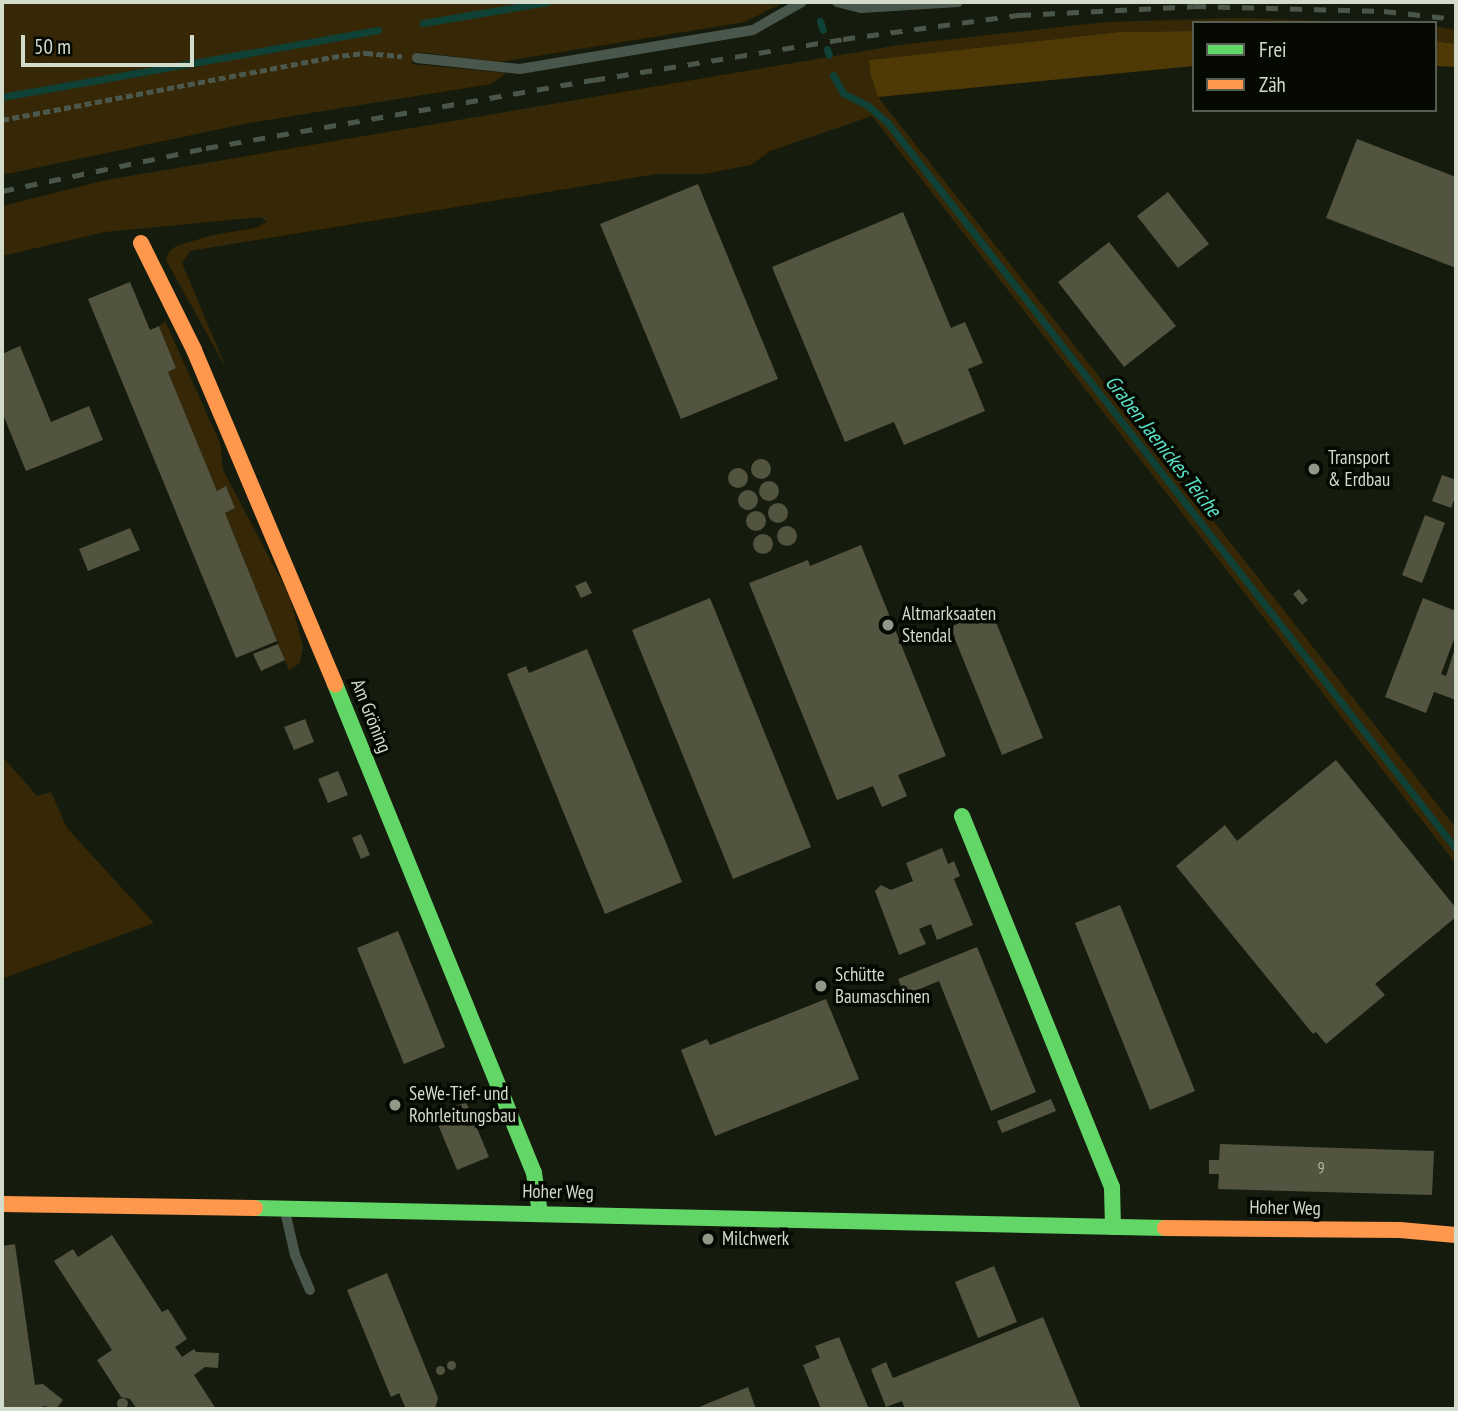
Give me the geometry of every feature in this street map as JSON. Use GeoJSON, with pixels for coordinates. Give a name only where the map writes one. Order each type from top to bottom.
{"type":"FeatureCollection","features":[{"type":"Feature","properties":{"kind":"street","name":"Am Gröning"},"geometry":{"type":"LineString","coordinates":[[141,243],[194,350],[339,692],[534,1173],[539,1191],[540,1213]]}},
{"type":"Feature","properties":{"kind":"street"},"geometry":{"type":"LineString","coordinates":[[962,816],[1112,1187],[1113,1227]]}},
{"type":"Feature","properties":{"kind":"street","name":"Hoher Weg"},"geometry":{"type":"LineString","coordinates":[[2,1204],[540,1213],[1113,1227],[1400,1230],[1456,1235]]}},
{"type":"Feature","properties":{"kind":"lane"},"geometry":{"type":"LineString","coordinates":[[417,58],[520,69],[753,30],[802,2]]}},
{"type":"Feature","properties":{"kind":"lane"},"geometry":{"type":"LineString","coordinates":[[837,2],[861,8],[958,2]]}},
{"type":"Feature","properties":{"kind":"lane"},"geometry":{"type":"LineString","coordinates":[[284,1208],[295,1255],[310,1290]]}},
{"type":"Feature","properties":{"kind":"path"},"geometry":{"type":"LineString","coordinates":[[2,120],[332,57],[366,53],[417,58]]}},
{"type":"Feature","properties":{"kind":"shaded area"},"geometry":{"type":"Polygon","coordinates":[[[2,2],[785,2],[745,22],[500,62],[417,52],[412,64],[506,73],[491,84],[249,123],[2,175],[2,2]]]}},
{"type":"Feature","properties":{"kind":"shaded area"},"geometry":{"type":"Polygon","coordinates":[[[1240,18],[1326,21],[1192,21],[1192,31],[1119,32],[869,60],[870,73],[878,97],[1456,828],[1456,864],[872,116],[770,151],[751,165],[703,174],[656,174],[190,251],[182,263],[227,370],[166,260],[169,252],[176,246],[213,235],[255,228],[267,222],[261,217],[105,232],[2,256],[2,206],[106,180],[899,45],[1106,22],[1240,18]]]}},
{"type":"Feature","properties":{"kind":"shaded area"},"geometry":{"type":"Polygon","coordinates":[[[1437,26],[1456,30],[1456,44],[1437,41],[1437,26]]]}},
{"type":"Feature","properties":{"kind":"shaded area"},"geometry":{"type":"Polygon","coordinates":[[[1192,31],[1192,66],[878,97],[870,73],[869,60],[1119,32],[1192,31]]]}},
{"type":"Feature","properties":{"kind":"shaded area"},"geometry":{"type":"Polygon","coordinates":[[[1437,41],[1456,44],[1456,67],[1437,66],[1437,41]]]}},
{"type":"Feature","properties":{"kind":"shaded area"},"geometry":{"type":"Polygon","coordinates":[[[165,321],[220,443],[223,470],[290,597],[303,647],[300,663],[289,670],[225,513],[235,508],[227,487],[217,491],[168,372],[176,368],[159,326],[165,321]]]}},
{"type":"Feature","properties":{"kind":"shaded area"},"geometry":{"type":"Polygon","coordinates":[[[2,756],[37,796],[51,792],[67,828],[154,923],[2,979],[2,756]]]}},
{"type":"Feature","properties":{"kind":"building"},"geometry":{"type":"Polygon","coordinates":[[[1357,139],[1456,177],[1456,268],[1326,218],[1357,139]]]}},
{"type":"Feature","properties":{"kind":"building"},"geometry":{"type":"Polygon","coordinates":[[[698,184],[778,379],[681,419],[600,224],[698,184]]]}},
{"type":"Feature","properties":{"kind":"building"},"geometry":{"type":"Polygon","coordinates":[[[1168,192],[1209,244],[1178,268],[1137,216],[1168,192]]]}},
{"type":"Feature","properties":{"kind":"building"},"geometry":{"type":"Polygon","coordinates":[[[903,212],[951,328],[965,322],[983,363],[968,369],[985,411],[904,445],[894,422],[845,442],[772,267],[903,212]]]}},
{"type":"Feature","properties":{"kind":"building"},"geometry":{"type":"Polygon","coordinates":[[[1109,242],[1176,326],[1124,367],[1058,282],[1109,242]]]}},
{"type":"Feature","properties":{"kind":"building"},"geometry":{"type":"Polygon","coordinates":[[[130,282],[150,330],[159,326],[176,368],[168,372],[217,491],[226,486],[235,508],[225,513],[277,641],[236,658],[88,299],[130,282]]]}},
{"type":"Feature","properties":{"kind":"building"},"geometry":{"type":"Polygon","coordinates":[[[20,346],[51,422],[89,406],[103,440],[26,471],[2,412],[2,354],[20,346]]]}},
{"type":"Feature","properties":{"kind":"building"},"geometry":{"type":"Polygon","coordinates":[[[761,459],[768,462],[771,469],[768,476],[761,479],[754,476],[751,469],[754,462],[761,459]]]}},
{"type":"Feature","properties":{"kind":"building"},"geometry":{"type":"Polygon","coordinates":[[[738,468],[745,471],[748,478],[745,485],[738,488],[731,485],[728,478],[731,471],[738,468]]]}},
{"type":"Feature","properties":{"kind":"building"},"geometry":{"type":"Polygon","coordinates":[[[1442,475],[1456,480],[1456,494],[1451,508],[1432,501],[1442,475]]]}},
{"type":"Feature","properties":{"kind":"building"},"geometry":{"type":"Polygon","coordinates":[[[769,481],[776,484],[779,491],[776,498],[769,501],[762,498],[759,491],[762,484],[769,481]]]}},
{"type":"Feature","properties":{"kind":"building"},"geometry":{"type":"Polygon","coordinates":[[[748,490],[755,493],[758,500],[755,507],[748,510],[741,507],[738,500],[741,493],[748,490]]]}},
{"type":"Feature","properties":{"kind":"building"},"geometry":{"type":"Polygon","coordinates":[[[778,503],[785,506],[788,513],[785,520],[778,523],[771,520],[768,513],[771,506],[778,503]]]}},
{"type":"Feature","properties":{"kind":"building"},"geometry":{"type":"Polygon","coordinates":[[[756,511],[763,514],[766,521],[763,528],[756,531],[749,528],[746,521],[749,514],[756,511]]]}},
{"type":"Feature","properties":{"kind":"building"},"geometry":{"type":"Polygon","coordinates":[[[1425,515],[1445,523],[1422,583],[1402,575],[1425,515]]]}},
{"type":"Feature","properties":{"kind":"building"},"geometry":{"type":"Polygon","coordinates":[[[787,526],[794,529],[797,536],[794,543],[787,546],[780,543],[777,536],[780,529],[787,526]]]}},
{"type":"Feature","properties":{"kind":"building"},"geometry":{"type":"Polygon","coordinates":[[[130,528],[140,550],[88,571],[79,549],[130,528]]]}},
{"type":"Feature","properties":{"kind":"building"},"geometry":{"type":"Polygon","coordinates":[[[763,534],[770,537],[773,544],[770,551],[763,554],[756,551],[753,544],[756,537],[763,534]]]}},
{"type":"Feature","properties":{"kind":"building"},"geometry":{"type":"Polygon","coordinates":[[[861,545],[946,756],[898,775],[907,796],[882,807],[873,786],[837,800],[749,583],[808,560],[810,566],[861,545]]]}},
{"type":"Feature","properties":{"kind":"building"},"geometry":{"type":"Polygon","coordinates":[[[586,581],[592,593],[581,598],[575,586],[586,581]]]}},
{"type":"Feature","properties":{"kind":"building"},"geometry":{"type":"Polygon","coordinates":[[[1299,589],[1308,600],[1302,605],[1293,594],[1299,589]]]}},
{"type":"Feature","properties":{"kind":"building"},"geometry":{"type":"Polygon","coordinates":[[[710,598],[811,847],[733,879],[632,630],[710,598]]]}},
{"type":"Feature","properties":{"kind":"building"},"geometry":{"type":"Polygon","coordinates":[[[1423,598],[1456,611],[1456,634],[1441,674],[1446,676],[1456,645],[1456,700],[1434,692],[1426,713],[1385,697],[1423,598]]]}},
{"type":"Feature","properties":{"kind":"building"},"geometry":{"type":"Polygon","coordinates":[[[991,610],[1043,738],[1002,755],[950,627],[991,610]]]}},
{"type":"Feature","properties":{"kind":"building"},"geometry":{"type":"Polygon","coordinates":[[[278,644],[285,660],[261,671],[253,654],[278,644]]]}},
{"type":"Feature","properties":{"kind":"building"},"geometry":{"type":"Polygon","coordinates":[[[587,649],[682,882],[605,914],[507,674],[526,666],[529,673],[587,649]]]}},
{"type":"Feature","properties":{"kind":"building"},"geometry":{"type":"Polygon","coordinates":[[[305,719],[314,742],[294,750],[284,727],[305,719]]]}},
{"type":"Feature","properties":{"kind":"building"},"geometry":{"type":"Polygon","coordinates":[[[1336,760],[1456,908],[1456,917],[1375,984],[1385,995],[1326,1044],[1316,1032],[1313,1034],[1176,866],[1225,825],[1237,841],[1336,760]]]}},
{"type":"Feature","properties":{"kind":"building"},"geometry":{"type":"Polygon","coordinates":[[[338,771],[348,795],[328,803],[318,779],[338,771]]]}},
{"type":"Feature","properties":{"kind":"building"},"geometry":{"type":"Polygon","coordinates":[[[361,834],[370,855],[361,859],[352,838],[361,834]]]}},
{"type":"Feature","properties":{"kind":"building"},"geometry":{"type":"Polygon","coordinates":[[[942,848],[948,864],[954,861],[960,876],[954,879],[973,925],[937,940],[931,924],[919,929],[926,944],[899,955],[875,891],[881,885],[891,890],[913,881],[906,863],[942,848]]]}},
{"type":"Feature","properties":{"kind":"building"},"geometry":{"type":"Polygon","coordinates":[[[1120,905],[1195,1091],[1150,1110],[1075,923],[1120,905]]]}},
{"type":"Feature","properties":{"kind":"building"},"geometry":{"type":"Polygon","coordinates":[[[398,931],[445,1047],[404,1064],[357,948],[398,931]]]}},
{"type":"Feature","properties":{"kind":"building"},"geometry":{"type":"Polygon","coordinates":[[[977,947],[1036,1092],[991,1111],[939,981],[905,995],[898,979],[977,947]]]}},
{"type":"Feature","properties":{"kind":"building"},"geometry":{"type":"Polygon","coordinates":[[[826,999],[859,1079],[715,1136],[681,1050],[707,1039],[710,1045],[826,999]]]}},
{"type":"Feature","properties":{"kind":"building"},"geometry":{"type":"Polygon","coordinates":[[[1051,1099],[1056,1111],[1002,1133],[997,1121],[1051,1099]]]}},
{"type":"Feature","properties":{"kind":"building"},"geometry":{"type":"Polygon","coordinates":[[[466,1102],[489,1157],[457,1170],[434,1115],[466,1102]]]}},
{"type":"Feature","properties":{"kind":"building"},"geometry":{"type":"Polygon","coordinates":[[[1220,1144],[1434,1151],[1432,1195],[1218,1189],[1219,1174],[1209,1174],[1209,1160],[1219,1160],[1220,1144]]]}},
{"type":"Feature","properties":{"kind":"building"},"geometry":{"type":"Polygon","coordinates":[[[112,1235],[162,1312],[168,1309],[187,1339],[175,1347],[182,1357],[194,1349],[196,1352],[219,1353],[218,1368],[205,1367],[194,1375],[216,1409],[137,1409],[130,1399],[121,1397],[97,1360],[112,1350],[54,1261],[73,1249],[78,1257],[112,1235]]]}},
{"type":"Feature","properties":{"kind":"building"},"geometry":{"type":"Polygon","coordinates":[[[15,1244],[35,1385],[43,1384],[63,1400],[56,1409],[44,1406],[38,1409],[2,1409],[2,1246],[15,1244]]]}},
{"type":"Feature","properties":{"kind":"building"},"geometry":{"type":"Polygon","coordinates":[[[994,1266],[1017,1322],[978,1338],[955,1282],[994,1266]]]}},
{"type":"Feature","properties":{"kind":"building"},"geometry":{"type":"Polygon","coordinates":[[[387,1273],[438,1398],[435,1409],[406,1409],[399,1393],[391,1397],[347,1290],[387,1273]]]}},
{"type":"Feature","properties":{"kind":"building"},"geometry":{"type":"Polygon","coordinates":[[[1043,1317],[1081,1409],[905,1409],[902,1401],[886,1407],[871,1369],[886,1362],[893,1378],[1043,1317]]]}},
{"type":"Feature","properties":{"kind":"building"},"geometry":{"type":"Polygon","coordinates":[[[839,1337],[869,1409],[821,1409],[803,1365],[820,1358],[815,1346],[839,1337]]]}},
{"type":"Feature","properties":{"kind":"building"},"geometry":{"type":"Polygon","coordinates":[[[451,1361],[455,1365],[451,1369],[447,1365],[451,1361]]]}},
{"type":"Feature","properties":{"kind":"building"},"geometry":{"type":"Polygon","coordinates":[[[440,1365],[445,1370],[440,1375],[435,1370],[440,1365]]]}},
{"type":"Feature","properties":{"kind":"building"},"geometry":{"type":"Polygon","coordinates":[[[748,1387],[756,1409],[694,1409],[748,1387]]]}},
{"type":"Feature","properties":{"kind":"building"},"geometry":{"type":"Polygon","coordinates":[[[122,1397],[128,1403],[122,1409],[116,1403],[122,1397]]]}},
{"type":"Feature","properties":{"kind":"waterway"},"geometry":{"type":"LineString","coordinates":[[423,23],[547,2]]}},
{"type":"Feature","properties":{"kind":"waterway","name":"Graben Jaenickes Teiche"},"geometry":{"type":"LineString","coordinates":[[820,21],[823,30]]}},
{"type":"Feature","properties":{"kind":"waterway"},"geometry":{"type":"LineString","coordinates":[[2,97],[378,30]]}},
{"type":"Feature","properties":{"kind":"waterway","name":"Graben Jaenickes Teiche"},"geometry":{"type":"LineString","coordinates":[[827,49],[829,55]]}},
{"type":"Feature","properties":{"kind":"waterway","name":"Graben Jaenickes Teiche"},"geometry":{"type":"LineString","coordinates":[[833,75],[843,93],[868,106],[887,122],[1456,849]]}},
{"type":"Feature","properties":{"kind":"railway"},"geometry":{"type":"LineString","coordinates":[[2,191],[206,148],[593,80],[843,39],[1019,15],[1194,6],[1384,11],[1456,19]]}},
{"type":"Feature","properties":{"kind":"traffic: fast"},"geometry":{"type":"LineString","coordinates":[[335,684],[534,1173],[540,1213]]}},
{"type":"Feature","properties":{"kind":"traffic: fast"},"geometry":{"type":"LineString","coordinates":[[962,816],[1112,1187],[1113,1227]]}},
{"type":"Feature","properties":{"kind":"traffic: fast"},"geometry":{"type":"LineString","coordinates":[[255,1208],[1165,1228]]}},
{"type":"Feature","properties":{"kind":"traffic: slow"},"geometry":{"type":"LineString","coordinates":[[141,243],[194,350],[335,684]]}},
{"type":"Feature","properties":{"kind":"traffic: slow"},"geometry":{"type":"LineString","coordinates":[[2,1204],[255,1208]]}},
{"type":"Feature","properties":{"kind":"traffic: slow"},"geometry":{"type":"LineString","coordinates":[[1165,1228],[1400,1230],[1456,1235]]}},
{"type":"Feature","properties":{"kind":"place","name":"Transport & Erdbau"},"geometry":{"type":"Point","coordinates":[1314,469]}},
{"type":"Feature","properties":{"kind":"place","name":"Altmarksaaten Stendal"},"geometry":{"type":"Point","coordinates":[888,625]}},
{"type":"Feature","properties":{"kind":"place","name":"Schütte Baumaschinen"},"geometry":{"type":"Point","coordinates":[821,986]}},
{"type":"Feature","properties":{"kind":"place","name":"SeWe-Tief- und Rohrleitungsbau"},"geometry":{"type":"Point","coordinates":[395,1105]}},
{"type":"Feature","properties":{"kind":"place","name":"Milchwerk"},"geometry":{"type":"Point","coordinates":[708,1239]}}]}
